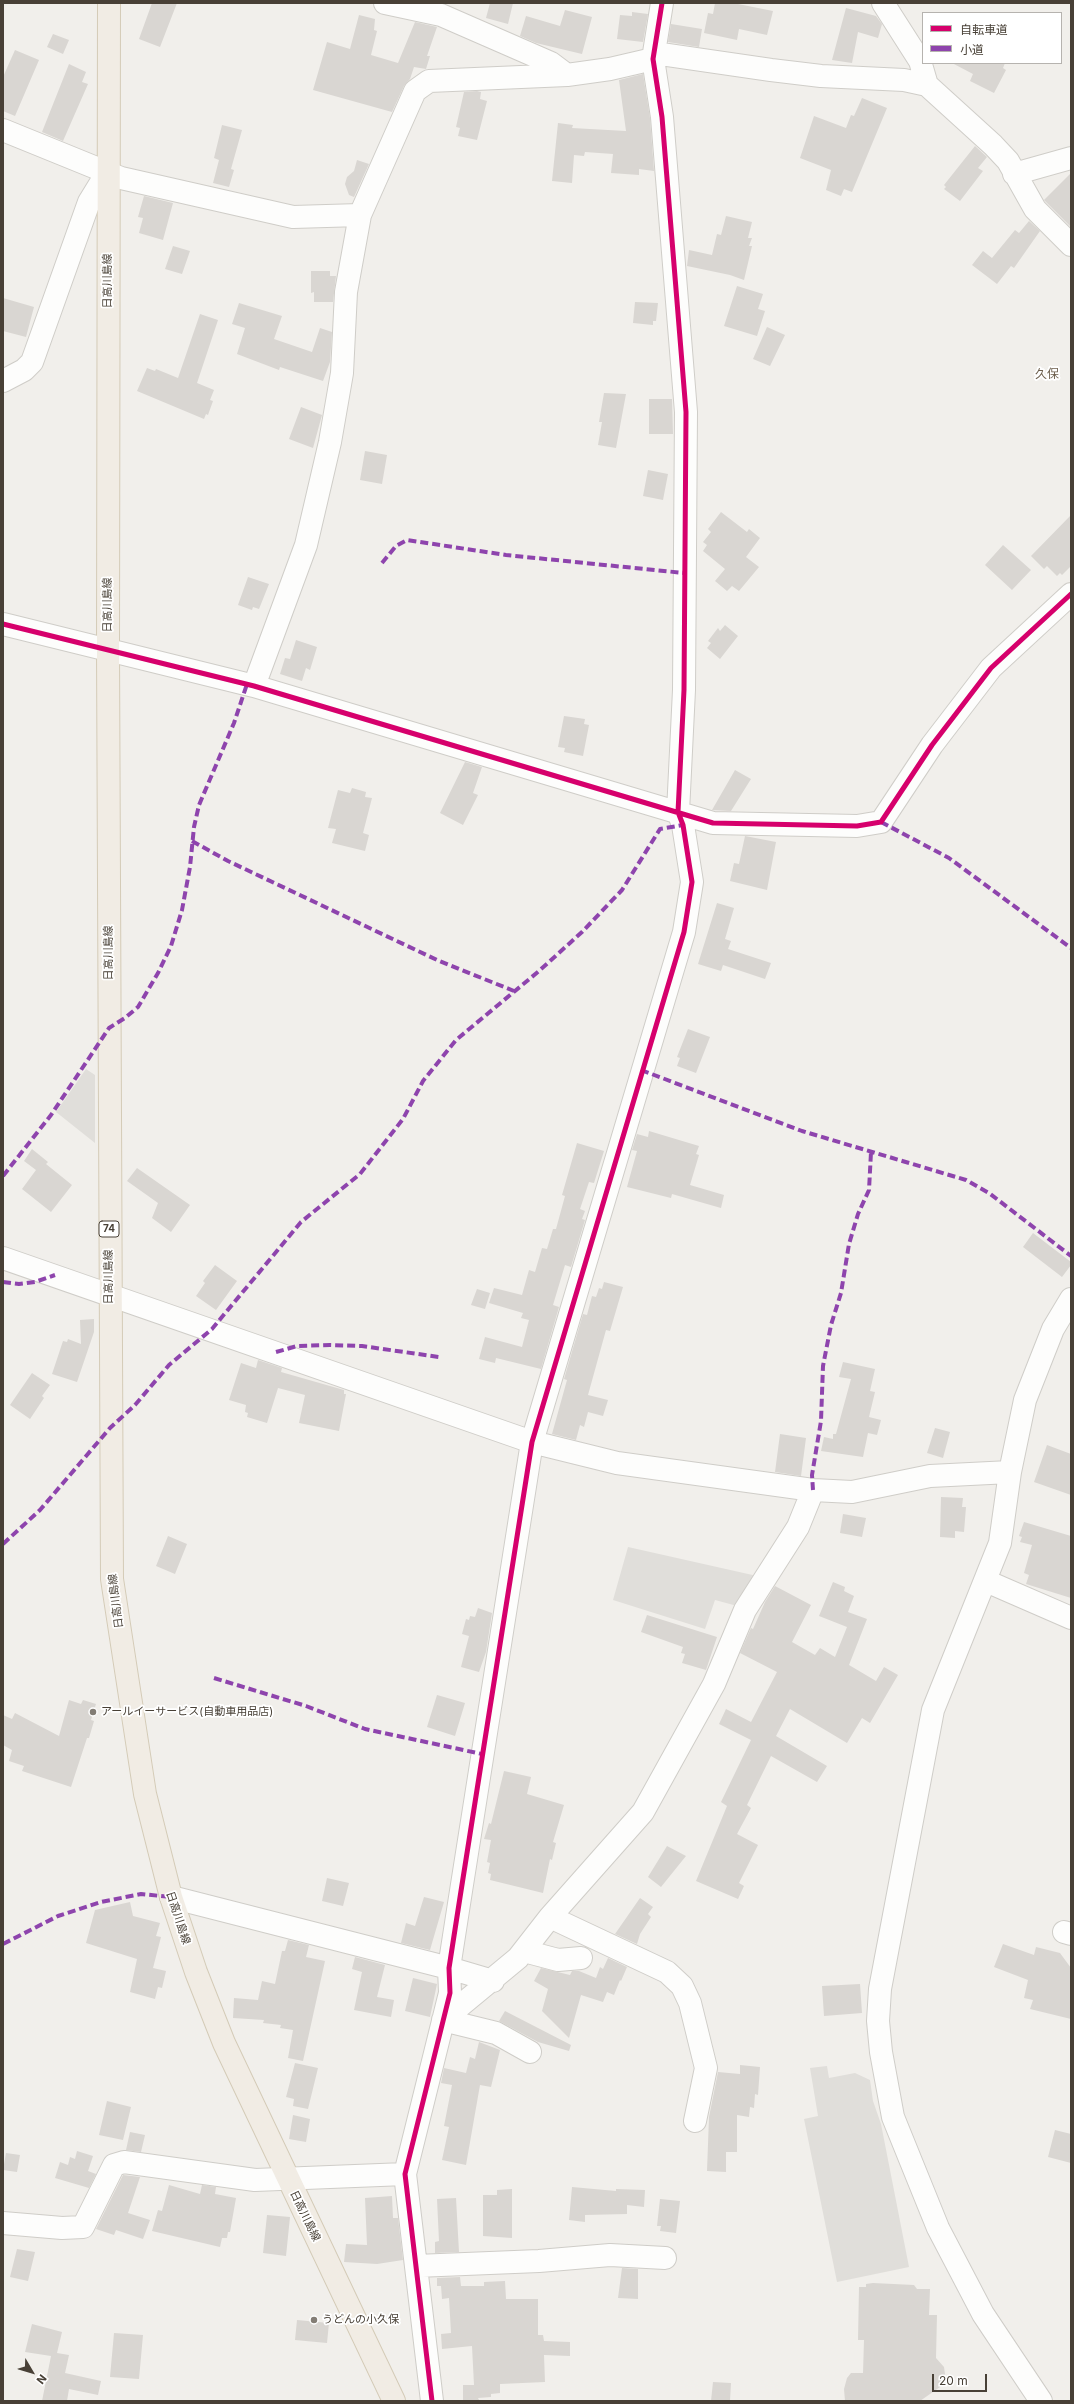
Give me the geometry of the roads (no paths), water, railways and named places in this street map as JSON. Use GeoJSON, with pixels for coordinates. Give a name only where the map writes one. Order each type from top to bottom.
{"type":"FeatureCollection","features":[{"type":"Feature","properties":{"kind":"main road","name":"日高川島線"},"geometry":{"type":"LineString","coordinates":[[109,3],[109,1294],[112,1579],[145,1794],[171,1897],[196,1972],[224,2043],[287,2179],[394,2401]]}},
{"type":"Feature","properties":{"kind":"street"},"geometry":{"type":"LineString","coordinates":[[385,3],[441,15],[551,63],[567,74]]}},
{"type":"Feature","properties":{"kind":"street"},"geometry":{"type":"LineString","coordinates":[[432,2401],[405,2174],[450,1993],[449,1968],[532,1442],[684,932],[692,882],[683,825],[678,812],[684,690],[686,412],[662,117],[654,56],[662,3]]}},
{"type":"Feature","properties":{"kind":"street"},"geometry":{"type":"LineString","coordinates":[[883,3],[920,61],[927,85]]}},
{"type":"Feature","properties":{"kind":"street"},"geometry":{"type":"LineString","coordinates":[[254,686],[306,545],[330,442],[342,373],[346,292],[360,215],[415,91],[429,81],[567,74],[610,69],[654,56],[800,74],[904,80],[927,85],[993,144],[1008,161],[1035,209],[1071,245]]}},
{"type":"Feature","properties":{"kind":"street"},"geometry":{"type":"LineString","coordinates":[[3,130],[108,171],[121,178],[293,217],[360,215]]}},
{"type":"Feature","properties":{"kind":"street"},"geometry":{"type":"LineString","coordinates":[[1014,174],[1071,158]]}},
{"type":"Feature","properties":{"kind":"street"},"geometry":{"type":"LineString","coordinates":[[3,381],[24,370],[32,362],[89,202],[108,171]]}},
{"type":"Feature","properties":{"kind":"street"},"geometry":{"type":"LineString","coordinates":[[3,624],[254,686],[721,824],[857,826],[881,822],[932,745],[991,668],[1071,594]]}},
{"type":"Feature","properties":{"kind":"street"},"geometry":{"type":"LineString","coordinates":[[3,1258],[532,1442],[617,1462],[813,1490],[852,1492],[930,1476],[1010,1472]]}},
{"type":"Feature","properties":{"kind":"street"},"geometry":{"type":"LineString","coordinates":[[1040,2401],[983,2314],[938,2228],[894,2117],[881,2052],[878,2021],[880,1988],[933,1710],[957,1646],[986,1581],[1000,1543],[1010,1472],[1025,1400],[1062,1333],[1071,1298]]}},
{"type":"Feature","properties":{"kind":"street"},"geometry":{"type":"LineString","coordinates":[[443,2020],[493,1981],[524,1951],[550,1917],[643,1812],[714,1684],[745,1610],[798,1527],[813,1490]]}},
{"type":"Feature","properties":{"kind":"street"},"geometry":{"type":"LineString","coordinates":[[986,1581],[1071,1618]]}},
{"type":"Feature","properties":{"kind":"street"},"geometry":{"type":"LineString","coordinates":[[171,1897],[449,1968],[493,1981]]}},
{"type":"Feature","properties":{"kind":"street"},"geometry":{"type":"LineString","coordinates":[[550,1917],[667,1972],[682,1986],[690,2003],[706,2068],[695,2121]]}},
{"type":"Feature","properties":{"kind":"street"},"geometry":{"type":"LineString","coordinates":[[524,1951],[558,1960],[581,1958]]}},
{"type":"Feature","properties":{"kind":"street"},"geometry":{"type":"LineString","coordinates":[[443,2020],[496,2033],[530,2052]]}},
{"type":"Feature","properties":{"kind":"street"},"geometry":{"type":"LineString","coordinates":[[3,2223],[62,2228],[83,2226],[114,2165],[124,2162],[255,2180],[405,2174]]}},
{"type":"Feature","properties":{"kind":"street"},"geometry":{"type":"LineString","coordinates":[[416,2266],[538,2261],[610,2255],[665,2258]]}},
{"type":"Feature","properties":{"kind":"place","name":"アールイーサービス(自動車用品店)"},"geometry":{"type":"Point","coordinates":[93,1712]}},
{"type":"Feature","properties":{"kind":"place","name":"うどんの小久保"},"geometry":{"type":"Point","coordinates":[314,2320]}},
{"type":"Feature","properties":{"kind":"district","name":"久保"},"geometry":{"type":"Point","coordinates":[1047,374]}}]}
